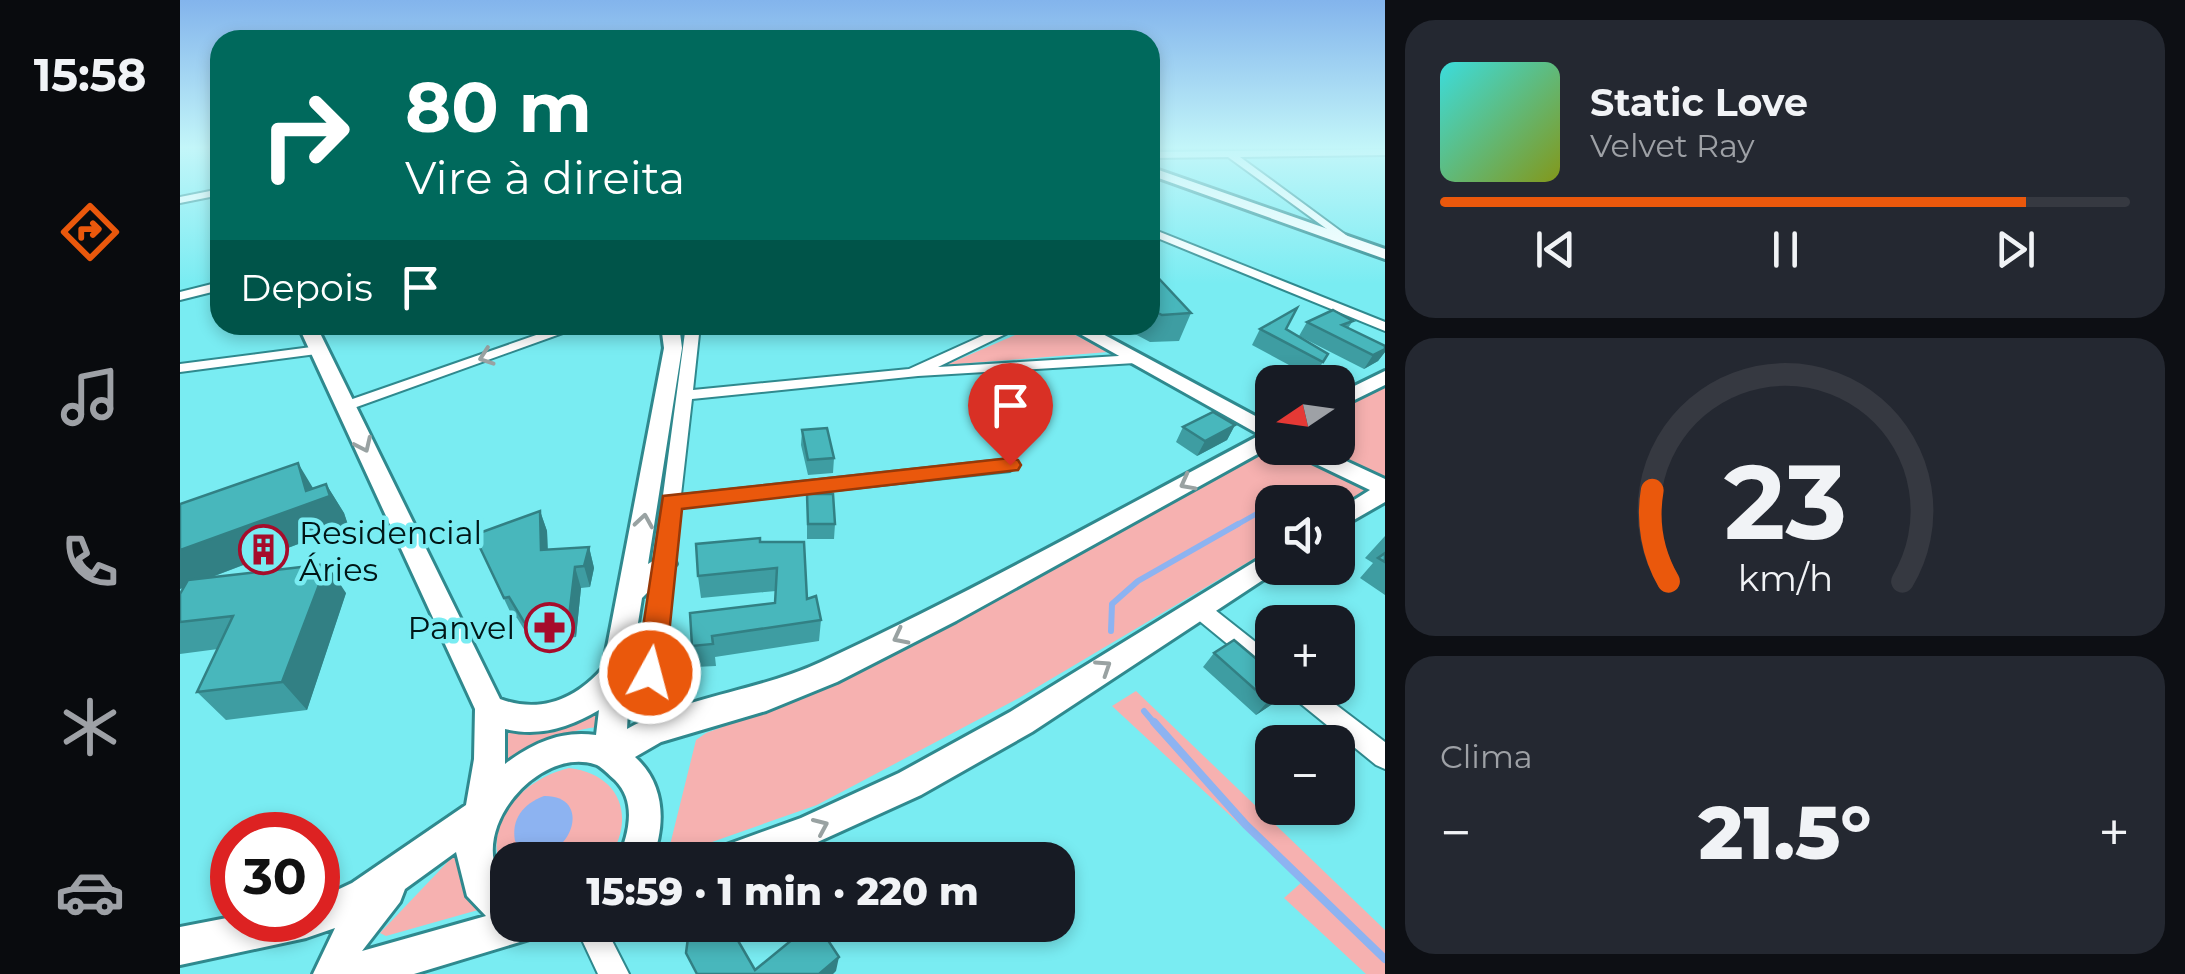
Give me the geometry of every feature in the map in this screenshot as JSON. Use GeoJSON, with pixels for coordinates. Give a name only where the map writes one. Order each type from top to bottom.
{"type":"FeatureCollection","features":[{"type":"Feature","properties":{"kind":"main road"},"geometry":{"type":"LineString","coordinates":[[1216,193],[1385,254]]}},
{"type":"Feature","properties":{"kind":"main road"},"geometry":{"type":"LineString","coordinates":[[312,335],[490,709],[490,759],[474,854],[476,874],[490,898]]}},
{"type":"Feature","properties":{"kind":"main road"},"geometry":{"type":"LineString","coordinates":[[1091,335],[1255,426]]}},
{"type":"Feature","properties":{"kind":"main road"},"geometry":{"type":"LineString","coordinates":[[672,337],[685,386]]}},
{"type":"Feature","properties":{"kind":"main road"},"geometry":{"type":"LineString","coordinates":[[610,755],[616,674],[633,591],[672,337]]}},
{"type":"Feature","properties":{"kind":"main road"},"geometry":{"type":"LineString","coordinates":[[1355,393],[1385,377]]}},
{"type":"Feature","properties":{"kind":"main road"},"geometry":{"type":"LineString","coordinates":[[610,755],[654,730],[766,698],[827,673],[961,606],[1255,444]]}},
{"type":"Feature","properties":{"kind":"main road"},"geometry":{"type":"LineString","coordinates":[[1335,465],[1385,490]]}},
{"type":"Feature","properties":{"kind":"main road"},"geometry":{"type":"LineString","coordinates":[[1355,510],[1385,490]]}},
{"type":"Feature","properties":{"kind":"main road"},"geometry":{"type":"LineString","coordinates":[[633,591],[664,564]]}},
{"type":"Feature","properties":{"kind":"main road"},"geometry":{"type":"LineString","coordinates":[[781,842],[910,784],[1021,722],[1255,572]]}},
{"type":"Feature","properties":{"kind":"main road"},"geometry":{"type":"LineString","coordinates":[[490,709],[527,720],[561,715],[593,698],[616,674]]}},
{"type":"Feature","properties":{"kind":"main road"},"geometry":{"type":"LineString","coordinates":[[612,718],[631,728],[654,730]]}},
{"type":"Feature","properties":{"kind":"main road"},"geometry":{"type":"LineString","coordinates":[[340,907],[365,896],[481,814],[503,783],[532,760],[580,748],[610,755],[632,774],[645,802],[642,842]]}},
{"type":"Feature","properties":{"kind":"main road"},"geometry":{"type":"LineString","coordinates":[[332,974],[352,932],[409,865]]}},
{"type":"Feature","properties":{"kind":"main road"},"geometry":{"type":"LineString","coordinates":[[349,974],[490,934]]}},
{"type":"Feature","properties":{"kind":"main road"},"geometry":{"type":"LineString","coordinates":[[180,946],[210,940]]}},
{"type":"Feature","properties":{"kind":"street"},"geometry":{"type":"LineString","coordinates":[[1283,193],[1346,240]]}},
{"type":"Feature","properties":{"kind":"street"},"geometry":{"type":"LineString","coordinates":[[180,200],[210,194]]}},
{"type":"Feature","properties":{"kind":"street"},"geometry":{"type":"LineString","coordinates":[[1160,235],[1385,327]]}},
{"type":"Feature","properties":{"kind":"street"},"geometry":{"type":"LineString","coordinates":[[180,296],[210,288]]}},
{"type":"Feature","properties":{"kind":"street"},"geometry":{"type":"LineString","coordinates":[[346,406],[549,335]]}},
{"type":"Feature","properties":{"kind":"street"},"geometry":{"type":"LineString","coordinates":[[650,673],[692,335]]}},
{"type":"Feature","properties":{"kind":"street"},"geometry":{"type":"LineString","coordinates":[[912,373],[996,335]]}},
{"type":"Feature","properties":{"kind":"street"},"geometry":{"type":"LineString","coordinates":[[180,368],[319,350]]}},
{"type":"Feature","properties":{"kind":"street"},"geometry":{"type":"LineString","coordinates":[[685,386],[1135,359]]}},
{"type":"Feature","properties":{"kind":"street"},"geometry":{"type":"LineString","coordinates":[[671,502],[1010,465]]}},
{"type":"Feature","properties":{"kind":"street"},"geometry":{"type":"LineString","coordinates":[[1198,608],[1255,653]]}},
{"type":"Feature","properties":{"kind":"street"},"geometry":{"type":"LineString","coordinates":[[1319,705],[1385,758]]}},
{"type":"Feature","properties":{"kind":"street"},"geometry":{"type":"LineString","coordinates":[[598,942],[614,974]]}},
{"type":"Feature","properties":{"kind":"shaded area"},"geometry":{"type":"Polygon","coordinates":[[[1015,335],[1075,335],[1108,352],[946,365],[1015,335]]]}},
{"type":"Feature","properties":{"kind":"shaded area"},"geometry":{"type":"Polygon","coordinates":[[[1385,380],[1385,482],[1355,500],[1355,485],[1255,485],[1255,558],[1019,698],[817,805],[712,842],[671,842],[696,740],[706,733],[831,687],[1255,447],[1255,465],[1355,465],[1355,395],[1385,380]]]}},
{"type":"Feature","properties":{"kind":"shaded area"},"geometry":{"type":"Polygon","coordinates":[[[1136,691],[1255,805],[1255,825],[1276,825],[1385,930],[1385,974],[1366,974],[1284,898],[1302,882],[1112,706],[1136,691]]]}},
{"type":"Feature","properties":{"kind":"shaded area"},"geometry":{"type":"Polygon","coordinates":[[[601,698],[602,727],[561,736],[501,770],[510,726],[601,698]]]}},
{"type":"Feature","properties":{"kind":"shaded area"},"geometry":{"type":"Polygon","coordinates":[[[569,768],[587,772],[611,788],[622,814],[618,842],[497,842],[500,825],[519,795],[551,774],[569,768]]]}},
{"type":"Feature","properties":{"kind":"shaded area"},"geometry":{"type":"Polygon","coordinates":[[[460,849],[460,870],[478,910],[386,936],[380,933],[460,849]]]}},
{"type":"Feature","properties":{"kind":"water"},"geometry":{"type":"Polygon","coordinates":[[[544,796],[569,806],[571,828],[562,842],[515,841],[517,819],[530,803],[544,796]]]}},
{"type":"Feature","properties":{"kind":"building"},"geometry":{"type":"Polygon","coordinates":[[[1160,280],[1191,313],[1160,314],[1160,280]]]}},
{"type":"Feature","properties":{"kind":"building"},"geometry":{"type":"Polygon","coordinates":[[[1297,308],[1286,329],[1328,354],[1323,362],[1260,329],[1297,308]]]}},
{"type":"Feature","properties":{"kind":"building"},"geometry":{"type":"Polygon","coordinates":[[[1333,310],[1353,321],[1342,325],[1385,349],[1373,355],[1307,322],[1333,310]]]}},
{"type":"Feature","properties":{"kind":"building"},"geometry":{"type":"Polygon","coordinates":[[[1213,412],[1235,425],[1205,441],[1183,427],[1213,412]]]}},
{"type":"Feature","properties":{"kind":"building"},"geometry":{"type":"Polygon","coordinates":[[[827,428],[834,458],[808,460],[802,430],[827,428]]]}},
{"type":"Feature","properties":{"kind":"building"},"geometry":{"type":"Polygon","coordinates":[[[298,463],[306,491],[326,484],[330,496],[180,550],[180,504],[298,463]]]}},
{"type":"Feature","properties":{"kind":"building"},"geometry":{"type":"Polygon","coordinates":[[[807,494],[833,494],[835,524],[808,524],[807,494]]]}},
{"type":"Feature","properties":{"kind":"building"},"geometry":{"type":"Polygon","coordinates":[[[540,511],[541,550],[589,547],[584,566],[575,567],[569,617],[524,622],[509,597],[504,598],[474,535],[540,511]]]}},
{"type":"Feature","properties":{"kind":"building"},"geometry":{"type":"Polygon","coordinates":[[[760,538],[760,542],[804,542],[807,599],[816,596],[821,620],[712,636],[713,644],[692,646],[690,613],[775,603],[777,568],[698,576],[696,544],[760,538]]]}},
{"type":"Feature","properties":{"kind":"building"},"geometry":{"type":"Polygon","coordinates":[[[327,564],[282,682],[197,692],[233,616],[180,622],[180,594],[188,580],[327,564]]]}},
{"type":"Feature","properties":{"kind":"building"},"geometry":{"type":"Polygon","coordinates":[[[1234,640],[1255,658],[1255,689],[1214,653],[1234,640]]]}},
{"type":"Feature","properties":{"kind":"building"},"geometry":{"type":"Polygon","coordinates":[[[687,942],[739,942],[755,970],[789,942],[829,942],[839,957],[819,974],[697,974],[686,953],[687,942]]]}},
{"type":"Feature","properties":{"kind":"waterway"},"geometry":{"type":"LineString","coordinates":[[1233,527],[1255,515]]}},
{"type":"Feature","properties":{"kind":"waterway"},"geometry":{"type":"LineString","coordinates":[[1111,631],[1112,604],[1138,581],[1238,524]]}},
{"type":"Feature","properties":{"kind":"waterway"},"geometry":{"type":"LineString","coordinates":[[1144,711],[1156,725]]}},
{"type":"Feature","properties":{"kind":"waterway"},"geometry":{"type":"LineString","coordinates":[[1154,722],[1246,825],[1385,959]]}},
{"type":"Feature","properties":{"kind":"place","name":"Residencial Áries"},"geometry":{"type":"Point","coordinates":[264,550]}},
{"type":"Feature","properties":{"kind":"place","name":"Panvel"},"geometry":{"type":"Point","coordinates":[550,627]}},
{"type":"Feature","properties":{"kind":"route"},"geometry":{"type":"LineString","coordinates":[[650,673],[671,502],[1010,465]]}}]}
